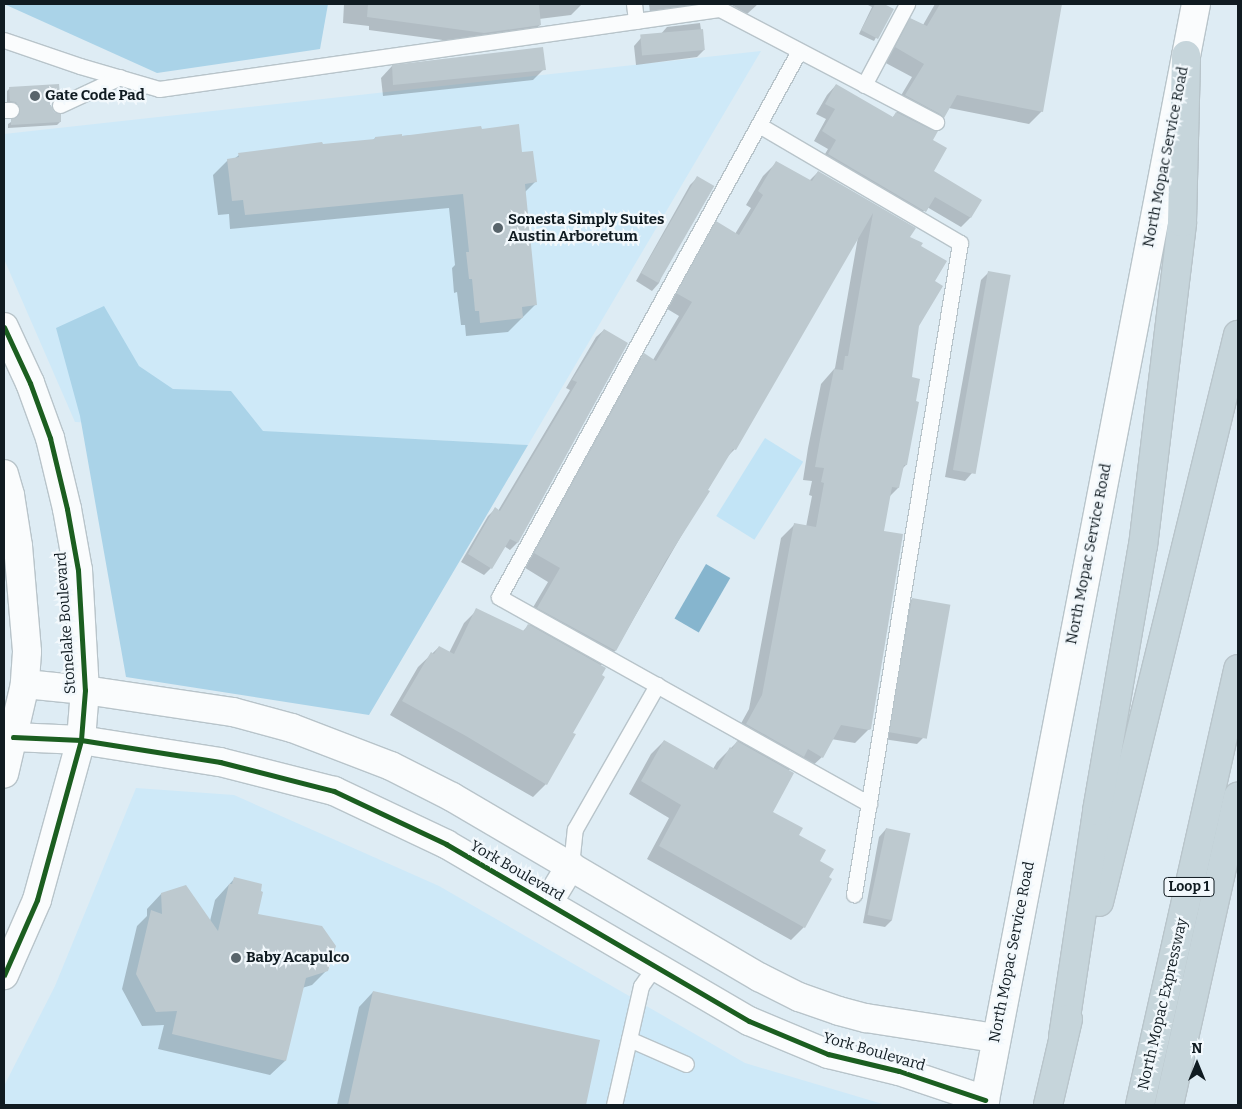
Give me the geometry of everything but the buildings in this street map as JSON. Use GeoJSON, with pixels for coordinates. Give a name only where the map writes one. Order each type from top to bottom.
{"type":"FeatureCollection","features":[{"type":"Feature","properties":{"kind":"highway"},"geometry":{"type":"LineString","coordinates":[[1063,1037],[1097,811],[1143,546],[1182,222],[1186,55]]}},
{"type":"Feature","properties":{"kind":"highway"},"geometry":{"type":"LineString","coordinates":[[1048,1105],[1063,1037],[1120,819],[1238,335]]}},
{"type":"Feature","properties":{"kind":"highway","name":"North Mopac Expressway"},"geometry":{"type":"LineString","coordinates":[[1140,1105],[1238,669]]}},
{"type":"Feature","properties":{"kind":"highway"},"geometry":{"type":"LineString","coordinates":[[1169,1105],[1238,797]]}},
{"type":"Feature","properties":{"kind":"street","name":"North Mopac Service Road"},"geometry":{"type":"LineString","coordinates":[[985,1103],[995,1038],[1196,4]]}},
{"type":"Feature","properties":{"kind":"street","name":"Stonelake Boulevard"},"geometry":{"type":"LineString","coordinates":[[4,327],[30,383],[50,438],[67,509],[78,570],[86,690],[81,740],[37,900],[4,976]]}},
{"type":"Feature","properties":{"kind":"street"},"geometry":{"type":"LineString","coordinates":[[4,474],[10,495],[18,546],[27,652],[25,684],[4,774]]}},
{"type":"Feature","properties":{"kind":"street","name":"York Boulevard"},"geometry":{"type":"LineString","coordinates":[[25,684],[86,690],[233,712],[292,728],[391,766],[452,797],[571,865],[759,977],[799,997],[866,1018],[995,1038]]}},
{"type":"Feature","properties":{"kind":"street","name":"York Boulevard"},"geometry":{"type":"LineString","coordinates":[[13,737],[81,740],[220,762],[334,792],[446,844],[749,1021],[828,1054],[899,1071],[985,1103]]}},
{"type":"Feature","properties":{"kind":"street"},"geometry":{"type":"LineString","coordinates":[[548,903],[571,865]]}},
{"type":"Feature","properties":{"kind":"lane"},"geometry":{"type":"LineString","coordinates":[[634,4],[636,21]]}},
{"type":"Feature","properties":{"kind":"lane"},"geometry":{"type":"LineString","coordinates":[[864,85],[907,4]]}},
{"type":"Feature","properties":{"kind":"lane"},"geometry":{"type":"LineString","coordinates":[[4,40],[159,89],[720,9],[936,122]]}},
{"type":"Feature","properties":{"kind":"lane"},"geometry":{"type":"LineString","coordinates":[[799,51],[500,597],[869,804]]}},
{"type":"Feature","properties":{"kind":"lane"},"geometry":{"type":"LineString","coordinates":[[60,106],[120,77]]}},
{"type":"Feature","properties":{"kind":"lane"},"geometry":{"type":"LineString","coordinates":[[759,125],[960,243],[854,894]]}},
{"type":"Feature","properties":{"kind":"lane"},"geometry":{"type":"LineString","coordinates":[[571,865],[575,830],[657,685]]}},
{"type":"Feature","properties":{"kind":"lane"},"geometry":{"type":"LineString","coordinates":[[614,1105],[641,986],[655,966]]}},
{"type":"Feature","properties":{"kind":"lane"},"geometry":{"type":"LineString","coordinates":[[629,1039],[686,1064]]}},
{"type":"Feature","properties":{"kind":"shaded area"},"geometry":{"type":"Polygon","coordinates":[[[4,4],[328,4],[320,49],[157,73],[4,4]]]}},
{"type":"Feature","properties":{"kind":"shaded area"},"geometry":{"type":"Polygon","coordinates":[[[761,51],[528,445],[75,422],[4,259],[4,134],[761,51]]]}},
{"type":"Feature","properties":{"kind":"shaded area"},"geometry":{"type":"Polygon","coordinates":[[[104,306],[139,366],[173,389],[231,391],[263,431],[528,445],[369,715],[126,677],[80,416],[56,328],[104,306]]]}},
{"type":"Feature","properties":{"kind":"shaded area"},"geometry":{"type":"Polygon","coordinates":[[[765,438],[803,462],[754,540],[716,516],[765,438]]]}},
{"type":"Feature","properties":{"kind":"shaded area"},"geometry":{"type":"Polygon","coordinates":[[[706,564],[730,578],[699,633],[674,619],[706,564]]]}},
{"type":"Feature","properties":{"kind":"shaded area"},"geometry":{"type":"Polygon","coordinates":[[[136,788],[234,795],[439,886],[745,1063],[886,1105],[4,1105],[4,1086],[55,986],[136,788]]]}},
{"type":"Feature","properties":{"kind":"cycle path"},"geometry":{"type":"LineString","coordinates":[[4,327],[30,383],[50,438],[67,509],[78,570],[85,690],[81,740],[37,900],[4,975]]}},
{"type":"Feature","properties":{"kind":"cycle path"},"geometry":{"type":"LineString","coordinates":[[13,737],[81,740],[220,762],[334,791],[446,844],[749,1021],[828,1054],[899,1071],[985,1100]]}},
{"type":"Feature","properties":{"kind":"place","name":"Gate Code Pad"},"geometry":{"type":"Point","coordinates":[35,96]}},
{"type":"Feature","properties":{"kind":"place","name":"Sonesta Simply Suites Austin Arboretum"},"geometry":{"type":"Point","coordinates":[498,228]}},
{"type":"Feature","properties":{"kind":"place","name":"Baby Acapulco"},"geometry":{"type":"Point","coordinates":[236,958]}}]}
